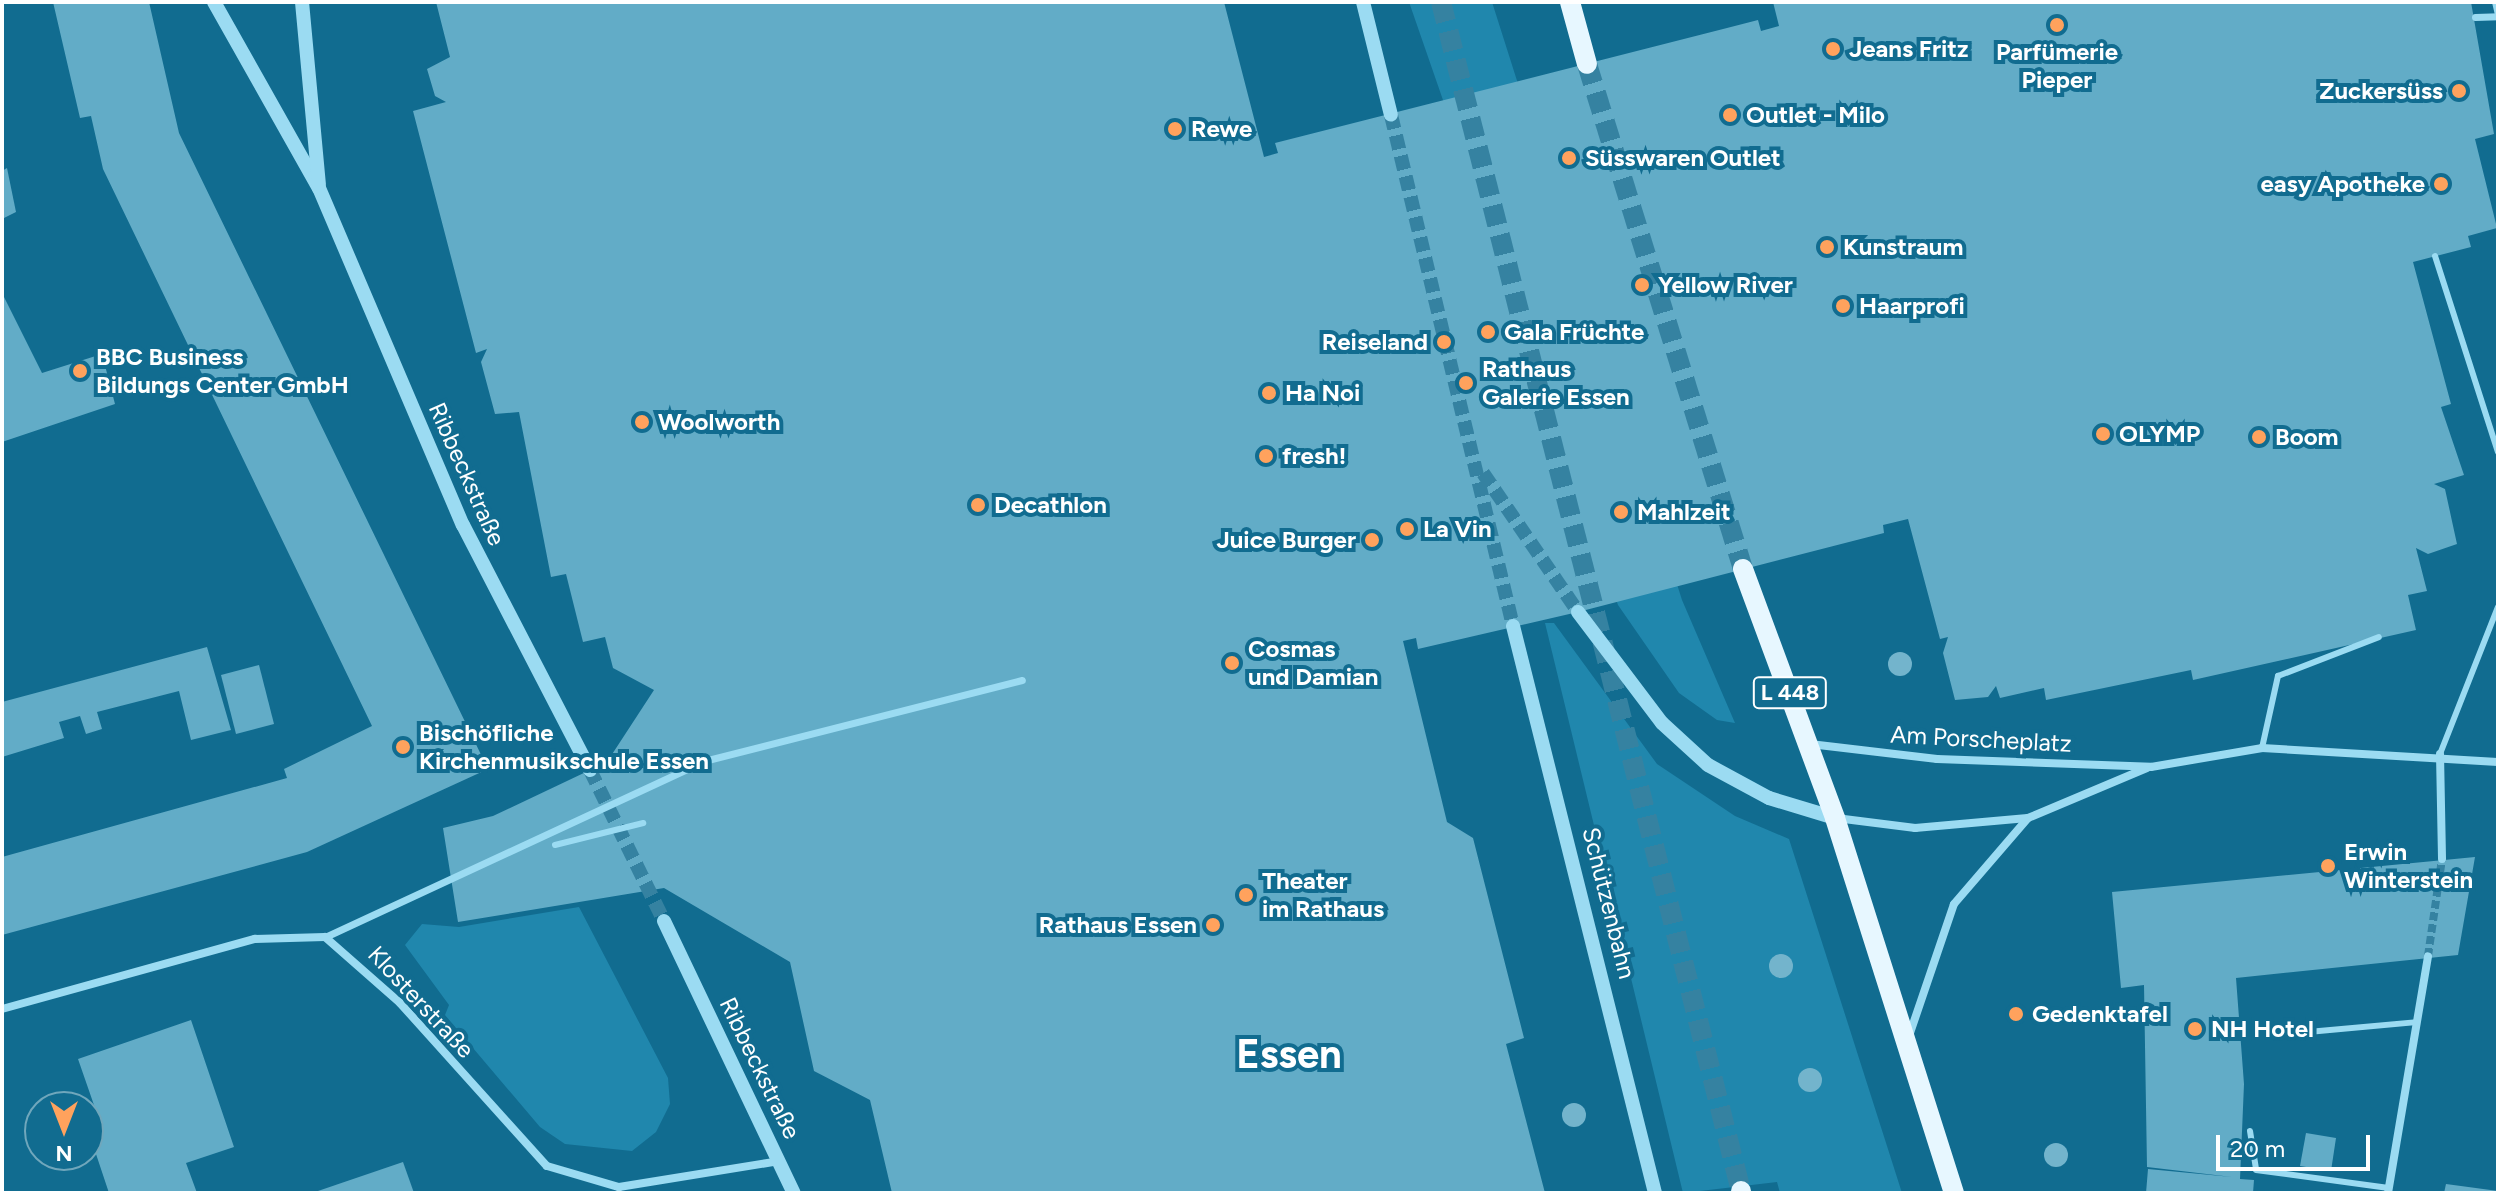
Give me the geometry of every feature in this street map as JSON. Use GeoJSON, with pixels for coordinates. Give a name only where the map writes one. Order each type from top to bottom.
{"type":"FeatureCollection","features":[{"type":"Feature","properties":{"kind":"main road"},"geometry":{"type":"LineString","coordinates":[[1570,2],[1587,64]]}},
{"type":"Feature","properties":{"kind":"main road","name":"L 448"},"geometry":{"type":"LineString","coordinates":[[1743,569],[1835,818],[1954,1193]]}},
{"type":"Feature","properties":{"kind":"street","name":"Ribbeckstraße"},"geometry":{"type":"LineString","coordinates":[[214,2],[319,188],[463,525],[590,770]]}},
{"type":"Feature","properties":{"kind":"street","name":"Ribbeckstraße"},"geometry":{"type":"LineString","coordinates":[[302,2],[319,188]]}},
{"type":"Feature","properties":{"kind":"street"},"geometry":{"type":"LineString","coordinates":[[1363,2],[1391,115]]}},
{"type":"Feature","properties":{"kind":"street"},"geometry":{"type":"LineString","coordinates":[[2475,17],[2498,15]]}},
{"type":"Feature","properties":{"kind":"street"},"geometry":{"type":"LineString","coordinates":[[1578,612],[1662,723],[1708,765],[1769,798],[1835,818]]}},
{"type":"Feature","properties":{"kind":"street","name":"Schützenbahn"},"geometry":{"type":"LineString","coordinates":[[1513,626],[1655,1193]]}},
{"type":"Feature","properties":{"kind":"street","name":"Klosterstraße"},"geometry":{"type":"LineString","coordinates":[[780,1160],[619,1187],[547,1166],[400,1003],[325,937],[704,761],[1022,680]]}},
{"type":"Feature","properties":{"kind":"street","name":"Am Porscheplatz"},"geometry":{"type":"LineString","coordinates":[[1809,744],[1912,758],[2151,767],[2262,748],[2440,754],[2498,762]]}},
{"type":"Feature","properties":{"kind":"street"},"geometry":{"type":"LineString","coordinates":[[2440,754],[2442,859]]}},
{"type":"Feature","properties":{"kind":"street","name":"Am Porscheplatz"},"geometry":{"type":"LineString","coordinates":[[1835,818],[1915,828],[2028,818],[2151,767]]}},
{"type":"Feature","properties":{"kind":"street"},"geometry":{"type":"LineString","coordinates":[[1907,1040],[1954,904],[2028,818]]}},
{"type":"Feature","properties":{"kind":"street","name":"Ribbeckstraße"},"geometry":{"type":"LineString","coordinates":[[664,921],[794,1193]]}},
{"type":"Feature","properties":{"kind":"street"},"geometry":{"type":"LineString","coordinates":[[2,1009],[255,939],[325,937]]}},
{"type":"Feature","properties":{"kind":"street"},"geometry":{"type":"LineString","coordinates":[[2389,1190],[2428,956]]}},
{"type":"Feature","properties":{"kind":"lane"},"geometry":{"type":"LineString","coordinates":[[2495,2],[2498,15]]}},
{"type":"Feature","properties":{"kind":"lane"},"geometry":{"type":"LineString","coordinates":[[2435,256],[2498,452]]}},
{"type":"Feature","properties":{"kind":"lane"},"geometry":{"type":"LineString","coordinates":[[2440,754],[2498,607]]}},
{"type":"Feature","properties":{"kind":"lane"},"geometry":{"type":"LineString","coordinates":[[2262,748],[2278,676],[2379,637]]}},
{"type":"Feature","properties":{"kind":"lane"},"geometry":{"type":"LineString","coordinates":[[555,845],[643,823]]}},
{"type":"Feature","properties":{"kind":"lane"},"geometry":{"type":"LineString","coordinates":[[2308,1032],[2417,1022]]}},
{"type":"Feature","properties":{"kind":"lane"},"geometry":{"type":"LineString","coordinates":[[2250,1131],[2256,1170],[2389,1190]]}},
{"type":"Feature","properties":{"kind":"shaded area"},"geometry":{"type":"Polygon","coordinates":[[[1409,2],[1492,2],[1682,600],[1735,723],[1717,720],[1679,693],[1618,605],[1409,2]]]}},
{"type":"Feature","properties":{"kind":"shaded area"},"geometry":{"type":"Polygon","coordinates":[[[1545,623],[1554,623],[1657,764],[1735,816],[1789,839],[1902,1193],[1780,1193],[1777,1182],[1683,1193],[1545,623]]]}},
{"type":"Feature","properties":{"kind":"shaded area"},"geometry":{"type":"Polygon","coordinates":[[[579,907],[668,1078],[670,1104],[656,1132],[632,1151],[565,1144],[540,1127],[445,1015],[449,1005],[405,945],[422,924],[459,927],[579,907]]]}},
{"type":"Feature","properties":{"kind":"building"},"geometry":{"type":"Polygon","coordinates":[[[53,2],[149,2],[179,133],[488,769],[307,852],[2,935],[2,857],[287,778],[284,769],[372,726],[103,169],[91,116],[80,118],[53,2]]]}},
{"type":"Feature","properties":{"kind":"building","name":"Rathaus Galerie Essen"},"geometry":{"type":"Polygon","coordinates":[[[436,2],[1224,2],[1264,157],[1278,153],[1275,143],[1758,20],[1761,31],[1779,26],[1773,2],[2471,2],[2494,134],[2475,139],[2497,228],[2468,236],[2471,247],[2413,262],[2451,404],[2441,407],[2464,475],[2434,484],[2445,489],[2457,544],[2428,554],[2416,548],[2427,591],[2408,595],[2416,630],[2193,680],[2191,670],[2046,700],[2044,688],[2000,698],[1996,686],[1988,697],[1955,700],[1943,653],[1948,637],[1940,639],[1908,519],[1883,525],[1884,533],[1578,612],[1418,649],[1416,638],[1403,641],[1447,822],[1473,838],[1524,1038],[1506,1044],[1545,1193],[892,1193],[870,1100],[814,1071],[790,962],[664,888],[458,922],[443,828],[493,816],[607,762],[654,690],[613,668],[605,637],[583,642],[566,574],[551,577],[519,412],[495,414],[481,362],[487,349],[476,353],[413,111],[446,102],[435,96],[427,69],[450,57],[436,2]]]}},
{"type":"Feature","properties":{"kind":"building"},"geometry":{"type":"Polygon","coordinates":[[[7,168],[16,212],[2,219],[2,171],[7,168]]]}},
{"type":"Feature","properties":{"kind":"building"},"geometry":{"type":"Polygon","coordinates":[[[2,293],[42,373],[102,354],[115,404],[2,442],[2,293]]]}},
{"type":"Feature","properties":{"kind":"building"},"geometry":{"type":"Polygon","coordinates":[[[207,647],[231,730],[191,740],[179,691],[97,712],[102,729],[86,734],[80,716],[59,722],[64,738],[2,757],[2,702],[207,647]]]}},
{"type":"Feature","properties":{"kind":"building"},"geometry":{"type":"Polygon","coordinates":[[[259,665],[274,724],[236,734],[221,675],[259,665]]]}},
{"type":"Feature","properties":{"kind":"building","name":"NH Hotel"},"geometry":{"type":"Polygon","coordinates":[[[2475,857],[2458,955],[2236,978],[2244,1084],[2240,1179],[2254,1180],[2253,1193],[2146,1193],[2148,1169],[2232,1177],[2147,1167],[2144,985],[2121,988],[2112,892],[2475,857]]]}},
{"type":"Feature","properties":{"kind":"building"},"geometry":{"type":"Polygon","coordinates":[[[191,1020],[234,1147],[186,1163],[197,1193],[109,1193],[102,1171],[104,1091],[89,1091],[78,1059],[191,1020]]]}},
{"type":"Feature","properties":{"kind":"building"},"geometry":{"type":"Polygon","coordinates":[[[2306,1133],[2336,1138],[2331,1171],[2300,1166],[2306,1133]]]}},
{"type":"Feature","properties":{"kind":"building"},"geometry":{"type":"Polygon","coordinates":[[[403,1162],[414,1193],[315,1193],[315,1192],[403,1162]]]}},
{"type":"Feature","properties":{"kind":"building"},"geometry":{"type":"Polygon","coordinates":[[[2446,1184],[2498,1191],[2498,1193],[2444,1193],[2446,1184]]]}},
{"type":"Feature","properties":{"kind":"tunnel"},"geometry":{"type":"LineString","coordinates":[[1441,2],[1741,1191]]}},
{"type":"Feature","properties":{"kind":"tunnel"},"geometry":{"type":"LineString","coordinates":[[1587,64],[1743,569]]}},
{"type":"Feature","properties":{"kind":"tunnel"},"geometry":{"type":"LineString","coordinates":[[1391,115],[1513,626]]}},
{"type":"Feature","properties":{"kind":"tunnel"},"geometry":{"type":"LineString","coordinates":[[1483,473],[1578,612]]}},
{"type":"Feature","properties":{"kind":"tunnel"},"geometry":{"type":"LineString","coordinates":[[590,770],[664,921]]}},
{"type":"Feature","properties":{"kind":"tunnel"},"geometry":{"type":"LineString","coordinates":[[2428,956],[2442,859]]}},
{"type":"Feature","properties":{"kind":"place","name":"Parfümerie Pieper"},"geometry":{"type":"Point","coordinates":[2057,25]}},
{"type":"Feature","properties":{"kind":"place","name":"Jeans Fritz"},"geometry":{"type":"Point","coordinates":[1833,49]}},
{"type":"Feature","properties":{"kind":"place","name":"Zuckersüss"},"geometry":{"type":"Point","coordinates":[2459,91]}},
{"type":"Feature","properties":{"kind":"place","name":"Outlet - Milo"},"geometry":{"type":"Point","coordinates":[1730,115]}},
{"type":"Feature","properties":{"kind":"place","name":"Rewe"},"geometry":{"type":"Point","coordinates":[1175,129]}},
{"type":"Feature","properties":{"kind":"place","name":"Süsswaren Outlet"},"geometry":{"type":"Point","coordinates":[1569,158]}},
{"type":"Feature","properties":{"kind":"place","name":"easy Apotheke"},"geometry":{"type":"Point","coordinates":[2441,184]}},
{"type":"Feature","properties":{"kind":"place","name":"Kunstraum"},"geometry":{"type":"Point","coordinates":[1827,247]}},
{"type":"Feature","properties":{"kind":"place","name":"Yellow River"},"geometry":{"type":"Point","coordinates":[1642,285]}},
{"type":"Feature","properties":{"kind":"place","name":"Haarprofi"},"geometry":{"type":"Point","coordinates":[1843,306]}},
{"type":"Feature","properties":{"kind":"place","name":"Gala Früchte"},"geometry":{"type":"Point","coordinates":[1488,332]}},
{"type":"Feature","properties":{"kind":"place","name":"Reiseland"},"geometry":{"type":"Point","coordinates":[1444,342]}},
{"type":"Feature","properties":{"kind":"place","name":"BBC Business Bildungs Center GmbH"},"geometry":{"type":"Point","coordinates":[80,371]}},
{"type":"Feature","properties":{"kind":"place","name":"Rathaus Galerie Essen"},"geometry":{"type":"Point","coordinates":[1466,383]}},
{"type":"Feature","properties":{"kind":"place","name":"Ha Noi"},"geometry":{"type":"Point","coordinates":[1269,393]}},
{"type":"Feature","properties":{"kind":"place","name":"Woolworth"},"geometry":{"type":"Point","coordinates":[642,422]}},
{"type":"Feature","properties":{"kind":"place","name":"OLYMP"},"geometry":{"type":"Point","coordinates":[2103,434]}},
{"type":"Feature","properties":{"kind":"place","name":"Boom"},"geometry":{"type":"Point","coordinates":[2259,437]}},
{"type":"Feature","properties":{"kind":"place","name":"fresh!"},"geometry":{"type":"Point","coordinates":[1266,456]}},
{"type":"Feature","properties":{"kind":"place","name":"Decathlon"},"geometry":{"type":"Point","coordinates":[978,505]}},
{"type":"Feature","properties":{"kind":"place","name":"Mahlzeit"},"geometry":{"type":"Point","coordinates":[1621,512]}},
{"type":"Feature","properties":{"kind":"place","name":"La Vin"},"geometry":{"type":"Point","coordinates":[1407,529]}},
{"type":"Feature","properties":{"kind":"place","name":"Juice Burger"},"geometry":{"type":"Point","coordinates":[1372,540]}},
{"type":"Feature","properties":{"kind":"place","name":"Cosmas und Damian"},"geometry":{"type":"Point","coordinates":[1232,663]}},
{"type":"Feature","properties":{"kind":"place","name":"Bischöfliche Kirchenmusikschule Essen"},"geometry":{"type":"Point","coordinates":[403,747]}},
{"type":"Feature","properties":{"kind":"place","name":"Erwin Winterstein"},"geometry":{"type":"Point","coordinates":[2328,866]}},
{"type":"Feature","properties":{"kind":"place","name":"Theater im Rathaus"},"geometry":{"type":"Point","coordinates":[1246,895]}},
{"type":"Feature","properties":{"kind":"place","name":"Rathaus Essen"},"geometry":{"type":"Point","coordinates":[1213,925]}},
{"type":"Feature","properties":{"kind":"place","name":"Gedenktafel"},"geometry":{"type":"Point","coordinates":[2016,1014]}},
{"type":"Feature","properties":{"kind":"place","name":"NH Hotel"},"geometry":{"type":"Point","coordinates":[2195,1029]}},
{"type":"Feature","properties":{"kind":"district","name":"Essen"},"geometry":{"type":"Point","coordinates":[1289,1054]}}]}
